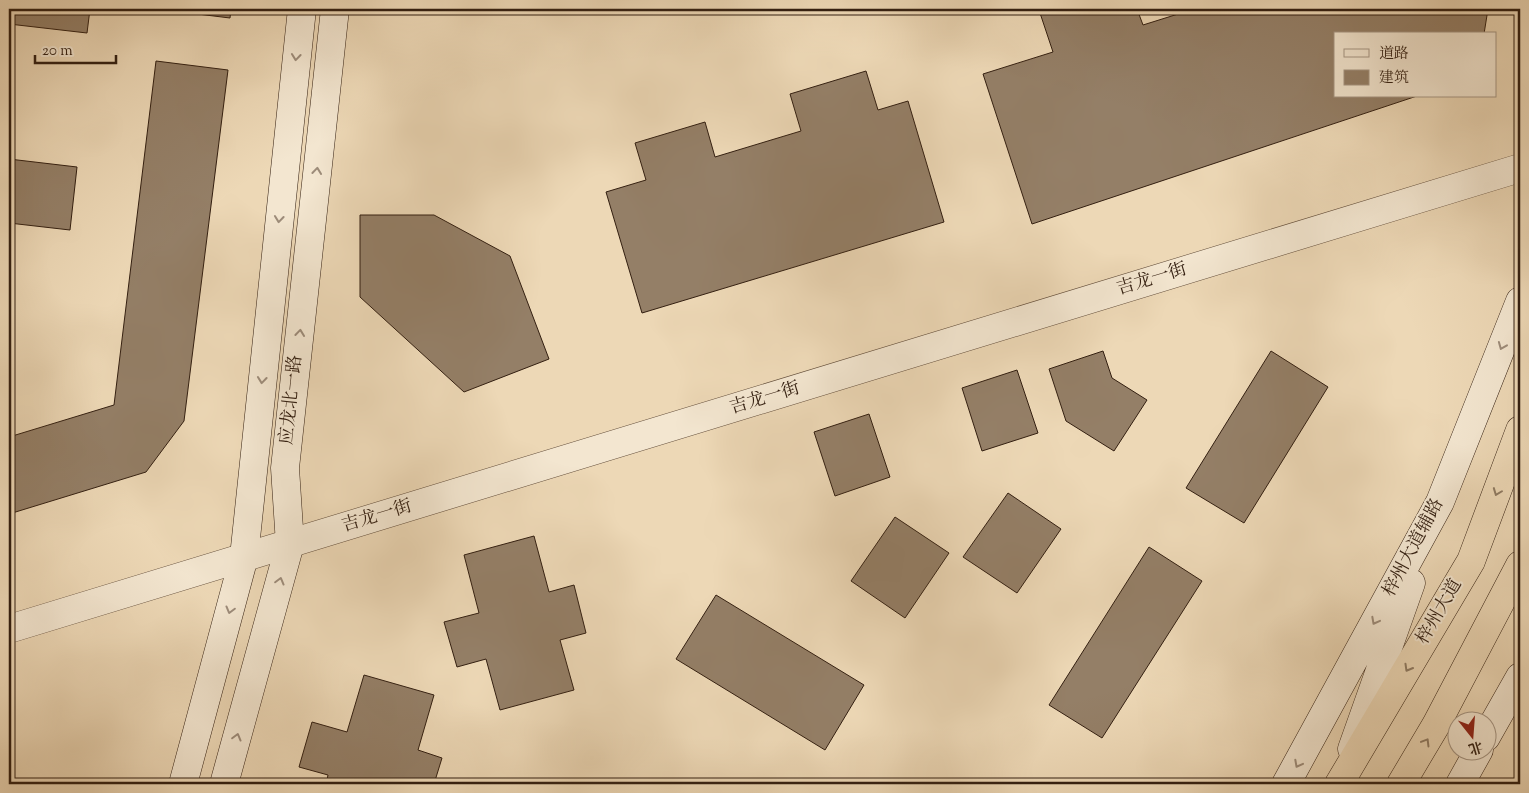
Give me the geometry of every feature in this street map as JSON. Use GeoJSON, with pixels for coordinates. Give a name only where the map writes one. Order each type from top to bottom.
{"type":"FeatureCollection","features":[{"type":"Feature","properties":{"kind":"highway","name":"梓州大道"},"geometry":{"type":"LineString","coordinates":[[1339,783],[1470,561],[1520,430]]}},
{"type":"Feature","properties":{"kind":"highway"},"geometry":{"type":"LineString","coordinates":[[1401,784],[1436,725],[1520,565]]}},
{"type":"Feature","properties":{"kind":"street","name":"应龙北一路"},"geometry":{"type":"LineString","coordinates":[[184,784],[244,557],[302,9]]}},
{"type":"Feature","properties":{"kind":"street","name":"应龙北一路"},"geometry":{"type":"LineString","coordinates":[[224,784],[290,544],[285,468],[335,9]]}},
{"type":"Feature","properties":{"kind":"street","name":"吉龙一街"},"geometry":{"type":"LineString","coordinates":[[9,629],[1520,168]]}},
{"type":"Feature","properties":{"kind":"street","name":"梓州大道辅路"},"geometry":{"type":"LineString","coordinates":[[1286,784],[1440,502],[1520,301]]}},
{"type":"Feature","properties":{"kind":"street"},"geometry":{"type":"LineString","coordinates":[[1339,783],[1448,480]]}},
{"type":"Feature","properties":{"kind":"street"},"geometry":{"type":"LineString","coordinates":[[1496,719],[1520,676]]}},
{"type":"Feature","properties":{"kind":"street"},"geometry":{"type":"LineString","coordinates":[[1460,784],[1473,760]]}},
{"type":"Feature","properties":{"kind":"building"},"geometry":{"type":"Polygon","coordinates":[[[9,9],[90,9],[87,33],[9,24],[9,9]]]}},
{"type":"Feature","properties":{"kind":"building"},"geometry":{"type":"Polygon","coordinates":[[[157,9],[231,9],[230,18],[157,9]]]}},
{"type":"Feature","properties":{"kind":"building"},"geometry":{"type":"Polygon","coordinates":[[[1137,9],[1143,25],[1194,9],[1334,9],[1336,13],[1350,9],[1488,9],[1484,32],[1334,32],[1334,98],[1411,98],[1032,224],[983,74],[1053,52],[1039,10],[1137,9]]]}},
{"type":"Feature","properties":{"kind":"building"},"geometry":{"type":"Polygon","coordinates":[[[156,61],[228,70],[184,421],[146,472],[9,514],[9,437],[114,405],[156,61]]]}},
{"type":"Feature","properties":{"kind":"building"},"geometry":{"type":"Polygon","coordinates":[[[866,71],[878,110],[908,101],[944,222],[642,313],[606,192],[646,180],[635,143],[705,122],[715,157],[801,131],[790,94],[866,71]]]}},
{"type":"Feature","properties":{"kind":"building"},"geometry":{"type":"Polygon","coordinates":[[[9,159],[77,167],[70,230],[9,223],[9,159]]]}},
{"type":"Feature","properties":{"kind":"building"},"geometry":{"type":"Polygon","coordinates":[[[360,215],[434,215],[510,256],[549,359],[464,392],[360,297],[360,215]]]}},
{"type":"Feature","properties":{"kind":"building"},"geometry":{"type":"Polygon","coordinates":[[[1103,351],[1112,378],[1147,400],[1114,451],[1066,421],[1049,369],[1103,351]]]}},
{"type":"Feature","properties":{"kind":"building"},"geometry":{"type":"Polygon","coordinates":[[[1271,351],[1328,387],[1244,523],[1186,488],[1271,351]]]}},
{"type":"Feature","properties":{"kind":"building"},"geometry":{"type":"Polygon","coordinates":[[[1017,370],[1038,433],[982,451],[962,388],[1017,370]]]}},
{"type":"Feature","properties":{"kind":"building"},"geometry":{"type":"Polygon","coordinates":[[[869,414],[890,477],[835,496],[814,432],[869,414]]]}},
{"type":"Feature","properties":{"kind":"building"},"geometry":{"type":"Polygon","coordinates":[[[1008,493],[1061,529],[1017,593],[963,557],[1008,493]]]}},
{"type":"Feature","properties":{"kind":"building"},"geometry":{"type":"Polygon","coordinates":[[[895,517],[949,553],[905,618],[851,581],[895,517]]]}},
{"type":"Feature","properties":{"kind":"building"},"geometry":{"type":"Polygon","coordinates":[[[534,536],[549,592],[574,585],[586,633],[560,640],[574,690],[500,710],[486,659],[457,667],[444,622],[479,613],[464,555],[534,536]]]}},
{"type":"Feature","properties":{"kind":"building"},"geometry":{"type":"Polygon","coordinates":[[[1149,547],[1202,581],[1102,738],[1049,705],[1149,547]]]}},
{"type":"Feature","properties":{"kind":"building"},"geometry":{"type":"Polygon","coordinates":[[[716,595],[864,685],[825,750],[676,659],[716,595]]]}},
{"type":"Feature","properties":{"kind":"building"},"geometry":{"type":"Polygon","coordinates":[[[364,675],[434,695],[418,750],[442,758],[434,784],[326,784],[328,775],[299,767],[312,722],[347,732],[364,675]]]}}]}
